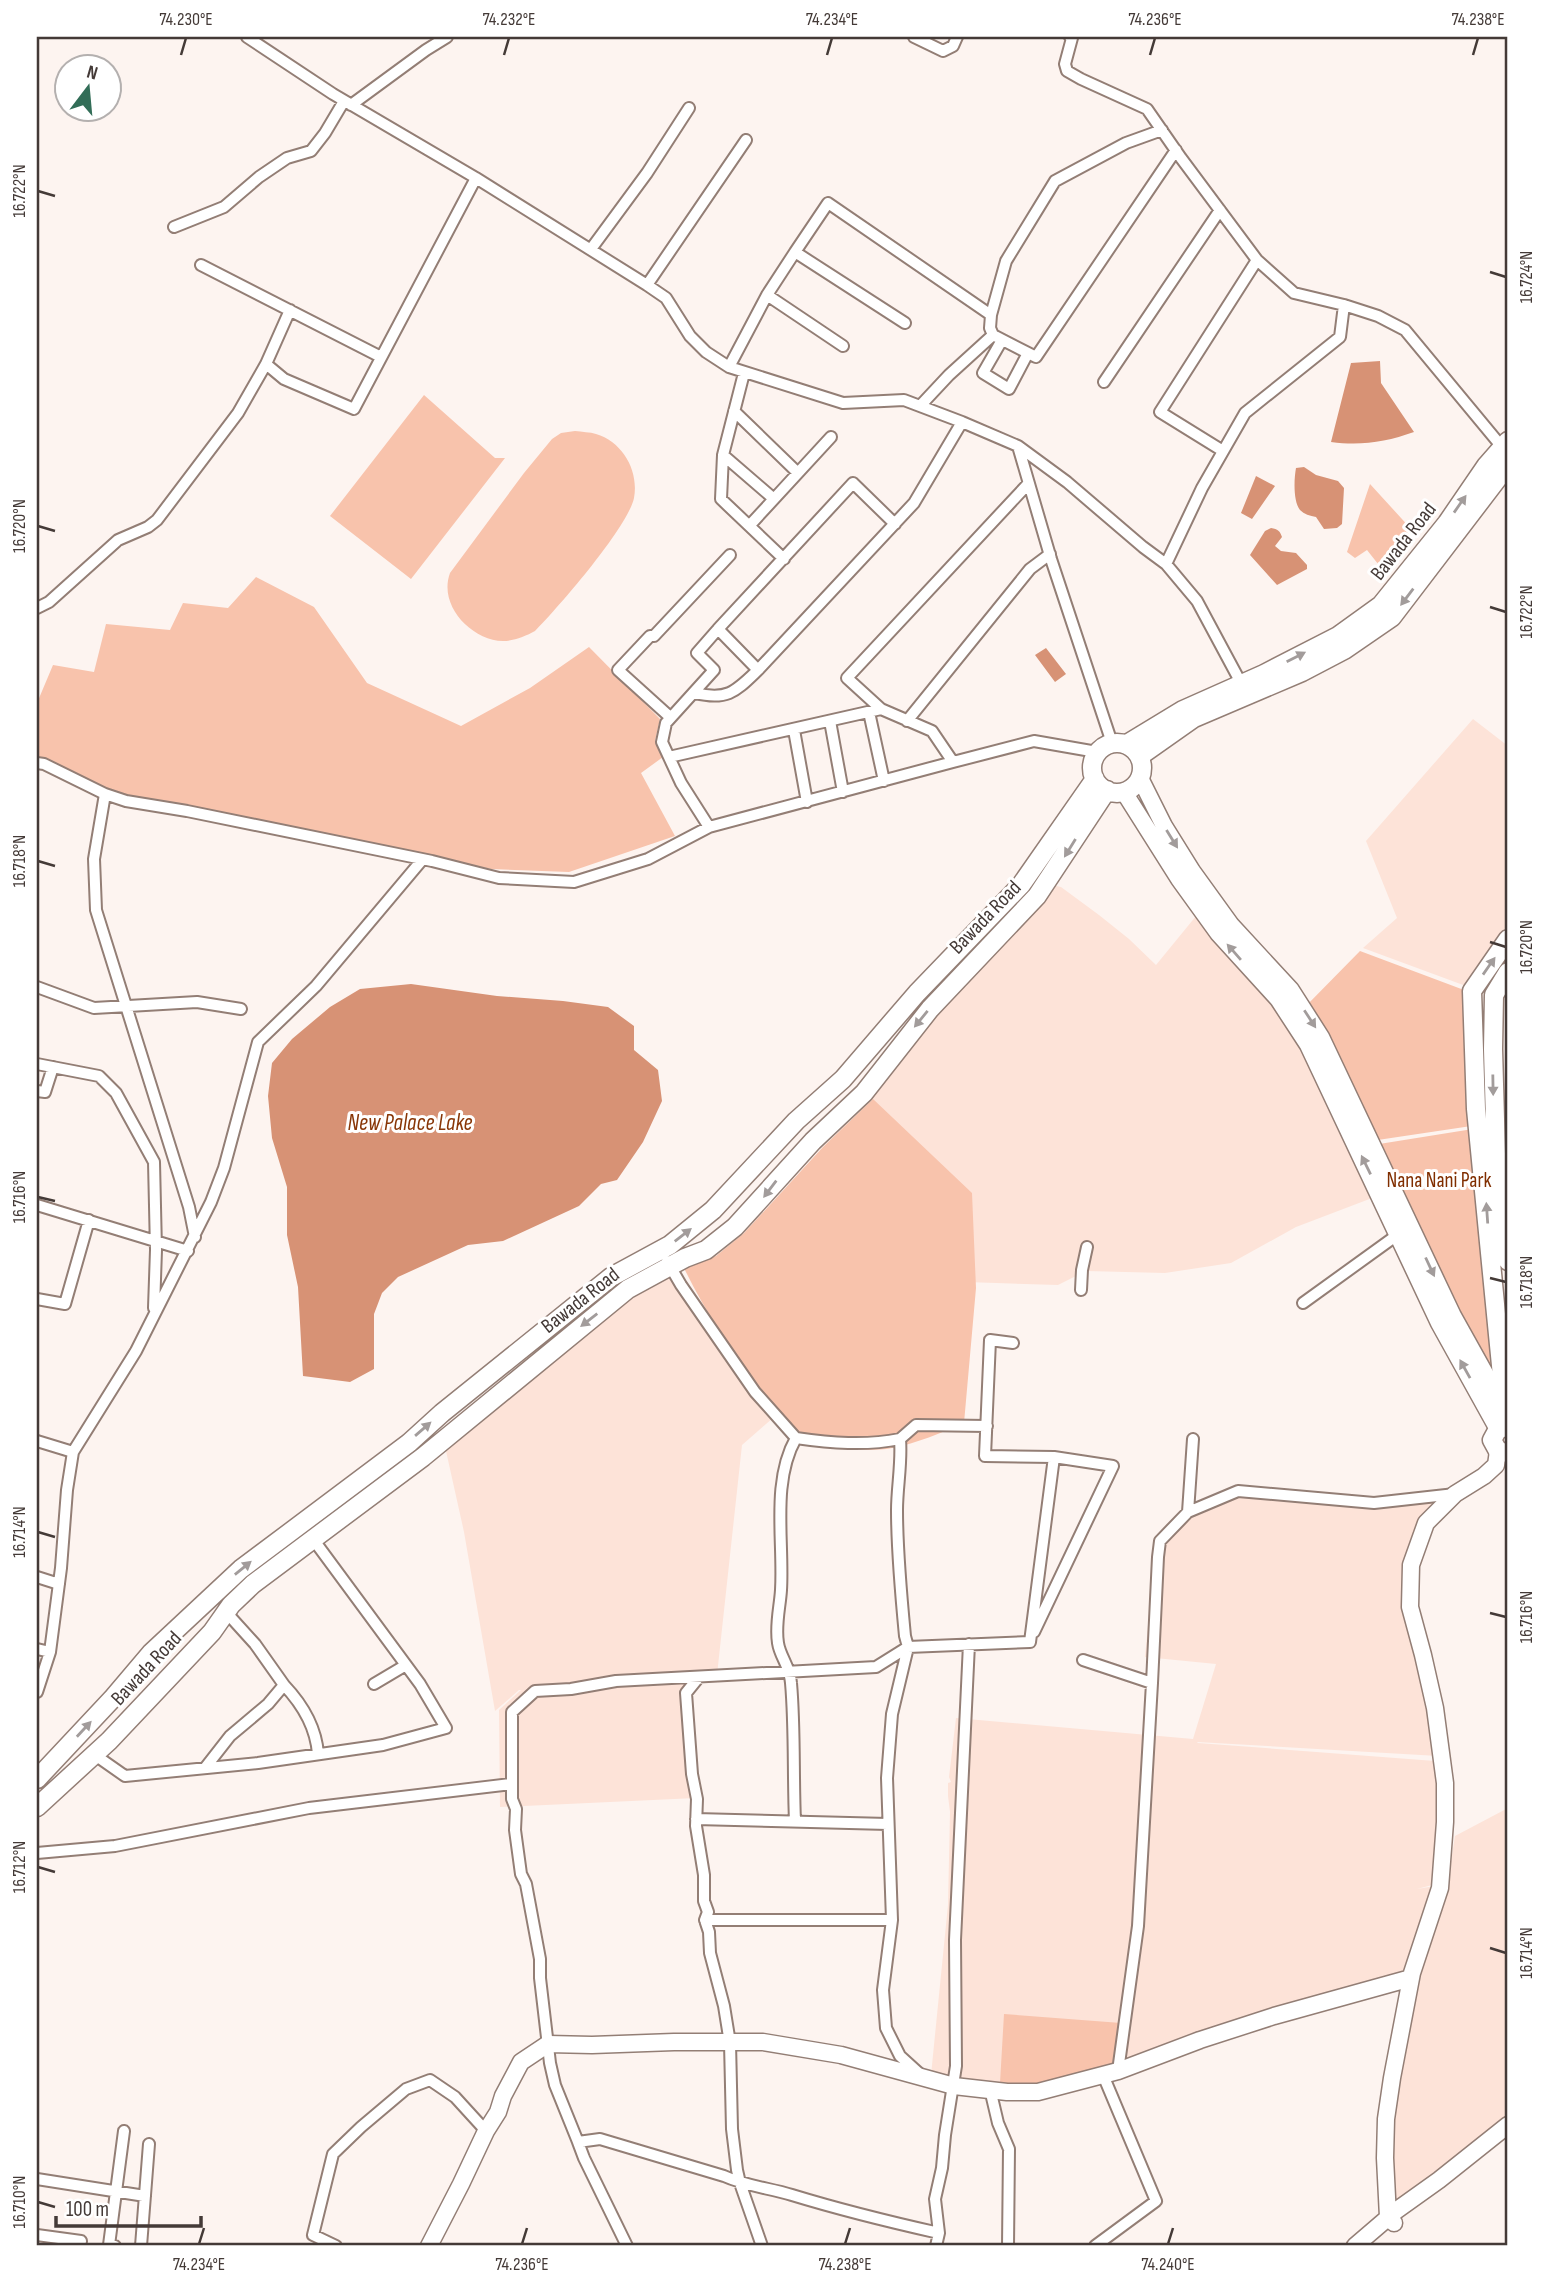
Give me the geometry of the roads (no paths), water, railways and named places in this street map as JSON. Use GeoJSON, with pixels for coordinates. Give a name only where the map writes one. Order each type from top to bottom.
{"type":"FeatureCollection","features":[{"type":"Feature","properties":{"kind":"main road","name":"Bawada Road"},"geometry":{"type":"LineString","coordinates":[[1119,749],[1183,709],[1264,674],[1338,636],[1381,605],[1447,523],[1505,444]]}},
{"type":"Feature","properties":{"kind":"main road"},"geometry":{"type":"LineString","coordinates":[[1108,787],[1092,765],[1119,749],[1302,672],[1348,648],[1392,617],[1508,465]]}},
{"type":"Feature","properties":{"kind":"main road"},"geometry":{"type":"LineString","coordinates":[[37,1779],[151,1653],[241,1569],[409,1443],[611,1276],[666,1258],[796,1121],[844,1079],[917,993],[1021,885],[1108,787],[1133,787],[1143,768],[1119,749]]}},
{"type":"Feature","properties":{"kind":"main road","name":"Bawada Road"},"geometry":{"type":"LineString","coordinates":[[38,1803],[95,1755],[212,1632],[226,1612],[254,1583],[438,1446],[666,1258],[706,1250],[735,1227],[813,1141],[864,1093],[930,1009],[1038,895],[1108,787]]}},
{"type":"Feature","properties":{"kind":"main road"},"geometry":{"type":"LineString","coordinates":[[1508,939],[1472,991],[1484,1049],[1508,1261]]}},
{"type":"Feature","properties":{"kind":"main road"},"geometry":{"type":"LineString","coordinates":[[1505,1455],[1492,1440],[1505,1427],[1476,1109],[1493,995],[1508,972]]}},
{"type":"Feature","properties":{"kind":"street"},"geometry":{"type":"LineString","coordinates":[[247,37],[347,103],[476,177],[666,298],[690,336],[706,352],[729,367],[843,403],[904,400],[1018,446],[1067,482],[1166,564],[1196,601],[1241,683]]}},
{"type":"Feature","properties":{"kind":"street"},"geometry":{"type":"LineString","coordinates":[[174,227],[224,207],[259,177],[287,158],[311,151],[347,103],[447,37]]}},
{"type":"Feature","properties":{"kind":"street"},"geometry":{"type":"LineString","coordinates":[[914,37],[943,51],[953,46],[957,37]]}},
{"type":"Feature","properties":{"kind":"street"},"geometry":{"type":"LineString","coordinates":[[1072,37],[1065,64],[1067,71],[1147,108],[1257,260],[1294,293],[1344,305],[1405,330],[1505,444]]}},
{"type":"Feature","properties":{"kind":"street"},"geometry":{"type":"LineString","coordinates":[[591,250],[647,173],[689,108]]}},
{"type":"Feature","properties":{"kind":"street"},"geometry":{"type":"LineString","coordinates":[[1162,130],[1126,143],[1055,181],[1006,261],[990,315],[990,328],[998,337],[1036,357],[1176,150]]}},
{"type":"Feature","properties":{"kind":"street"},"geometry":{"type":"LineString","coordinates":[[647,285],[746,140]]}},
{"type":"Feature","properties":{"kind":"street"},"geometry":{"type":"LineString","coordinates":[[266,364],[285,379],[354,409],[476,177]]}},
{"type":"Feature","properties":{"kind":"street"},"geometry":{"type":"LineString","coordinates":[[729,367],[767,295],[828,203],[990,315]]}},
{"type":"Feature","properties":{"kind":"street"},"geometry":{"type":"LineString","coordinates":[[1104,382],[1220,210]]}},
{"type":"Feature","properties":{"kind":"street"},"geometry":{"type":"LineString","coordinates":[[795,251],[905,323]]}},
{"type":"Feature","properties":{"kind":"street"},"geometry":{"type":"LineString","coordinates":[[1223,451],[1160,412],[1257,260]]}},
{"type":"Feature","properties":{"kind":"street"},"geometry":{"type":"LineString","coordinates":[[201,265],[381,357]]}},
{"type":"Feature","properties":{"kind":"street"},"geometry":{"type":"LineString","coordinates":[[767,295],[843,346]]}},
{"type":"Feature","properties":{"kind":"street"},"geometry":{"type":"LineString","coordinates":[[1166,564],[1202,488],[1245,413],[1340,337],[1344,305]]}},
{"type":"Feature","properties":{"kind":"street"},"geometry":{"type":"LineString","coordinates":[[37,608],[49,602],[118,540],[148,527],[157,520],[238,413],[266,364],[290,310]]}},
{"type":"Feature","properties":{"kind":"street"},"geometry":{"type":"LineString","coordinates":[[998,337],[983,373],[1009,389],[1028,353]]}},
{"type":"Feature","properties":{"kind":"street"},"geometry":{"type":"LineString","coordinates":[[920,406],[949,375],[998,337]]}},
{"type":"Feature","properties":{"kind":"street"},"geometry":{"type":"LineString","coordinates":[[744,373],[723,455],[721,499],[784,559]]}},
{"type":"Feature","properties":{"kind":"street"},"geometry":{"type":"LineString","coordinates":[[734,411],[798,473]]}},
{"type":"Feature","properties":{"kind":"street"},"geometry":{"type":"LineString","coordinates":[[695,693],[708,696],[734,693],[758,670],[914,503],[962,422]]}},
{"type":"Feature","properties":{"kind":"street"},"geometry":{"type":"LineString","coordinates":[[750,525],[831,437]]}},
{"type":"Feature","properties":{"kind":"street"},"geometry":{"type":"LineString","coordinates":[[37,763],[126,801],[187,811],[499,878],[574,882],[648,859],[709,827],[1034,740],[1119,749],[1050,554],[1018,446]]}},
{"type":"Feature","properties":{"kind":"street"},"geometry":{"type":"LineString","coordinates":[[723,455],[774,499]]}},
{"type":"Feature","properties":{"kind":"street"},"geometry":{"type":"LineString","coordinates":[[709,827],[681,783],[662,742],[670,717],[695,693],[713,670],[698,653],[853,483],[895,524]]}},
{"type":"Feature","properties":{"kind":"street"},"geometry":{"type":"LineString","coordinates":[[953,762],[932,731],[881,709],[847,678],[1028,484]]}},
{"type":"Feature","properties":{"kind":"street"},"geometry":{"type":"LineString","coordinates":[[908,721],[1030,569],[1050,554]]}},
{"type":"Feature","properties":{"kind":"street"},"geometry":{"type":"LineString","coordinates":[[670,717],[618,670],[730,555]]}},
{"type":"Feature","properties":{"kind":"street"},"geometry":{"type":"LineString","coordinates":[[718,629],[758,670]]}},
{"type":"Feature","properties":{"kind":"street"},"geometry":{"type":"LineString","coordinates":[[669,757],[881,709]]}},
{"type":"Feature","properties":{"kind":"street"},"geometry":{"type":"LineString","coordinates":[[869,712],[884,781]]}},
{"type":"Feature","properties":{"kind":"street"},"geometry":{"type":"LineString","coordinates":[[830,721],[843,792]]}},
{"type":"Feature","properties":{"kind":"street"},"geometry":{"type":"LineString","coordinates":[[794,730],[807,802]]}},
{"type":"Feature","properties":{"kind":"street"},"geometry":{"type":"LineString","coordinates":[[1140,778],[1164,826],[1200,881],[1231,925],[1291,990],[1321,1037],[1405,1230],[1439,1323],[1505,1427]]}},
{"type":"Feature","properties":{"kind":"street"},"geometry":{"type":"LineString","coordinates":[[1108,787],[1180,879],[1218,933],[1278,999],[1308,1045],[1405,1230]]}},
{"type":"Feature","properties":{"kind":"street"},"geometry":{"type":"LineString","coordinates":[[105,794],[94,859],[96,910],[189,1207],[195,1237]]}},
{"type":"Feature","properties":{"kind":"street"},"geometry":{"type":"LineString","coordinates":[[37,1692],[39,1679],[50,1652],[73,1452],[136,1351],[195,1237],[224,1168],[258,1042],[316,986],[422,860]]}},
{"type":"Feature","properties":{"kind":"street"},"geometry":{"type":"LineString","coordinates":[[37,987],[94,1008],[197,1002],[241,1009]]}},
{"type":"Feature","properties":{"kind":"street"},"geometry":{"type":"LineString","coordinates":[[37,1064],[99,1076],[116,1093],[154,1162],[156,1241],[153,1314]]}},
{"type":"Feature","properties":{"kind":"street"},"geometry":{"type":"LineString","coordinates":[[37,1091],[45,1092],[53,1067]]}},
{"type":"Feature","properties":{"kind":"street"},"geometry":{"type":"LineString","coordinates":[[37,1205],[188,1251]]}},
{"type":"Feature","properties":{"kind":"street"},"geometry":{"type":"LineString","coordinates":[[37,1299],[65,1304],[89,1220]]}},
{"type":"Feature","properties":{"kind":"street"},"geometry":{"type":"LineString","coordinates":[[1303,1303],[1405,1230]]}},
{"type":"Feature","properties":{"kind":"street"},"geometry":{"type":"LineString","coordinates":[[1081,1290],[1087,1247]]}},
{"type":"Feature","properties":{"kind":"street"},"geometry":{"type":"LineString","coordinates":[[666,1258],[755,1392],[796,1438],[880,1443],[900,1439],[916,1425],[987,1426]]}},
{"type":"Feature","properties":{"kind":"street"},"geometry":{"type":"LineString","coordinates":[[1013,1343],[990,1340],[985,1456],[1054,1457],[1113,1466],[1030,1643]]}},
{"type":"Feature","properties":{"kind":"street"},"geometry":{"type":"LineString","coordinates":[[795,1821],[790,1670],[778,1645],[778,1627],[784,1468],[796,1438]]}},
{"type":"Feature","properties":{"kind":"street"},"geometry":{"type":"LineString","coordinates":[[900,1439],[898,1564],[908,1647],[892,1714],[887,1778],[892,1920],[883,1990],[886,2028],[901,2056],[924,2078]]}},
{"type":"Feature","properties":{"kind":"street"},"geometry":{"type":"LineString","coordinates":[[1188,1512],[1194,1439]]}},
{"type":"Feature","properties":{"kind":"street"},"geometry":{"type":"LineString","coordinates":[[37,1441],[73,1452]]}},
{"type":"Feature","properties":{"kind":"street"},"geometry":{"type":"LineString","coordinates":[[1391,2220],[1386,2119],[1411,1978],[1437,1901],[1445,1822],[1445,1783],[1435,1708],[1410,1608],[1411,1564],[1426,1523],[1455,1494],[1484,1476],[1505,1455]]}},
{"type":"Feature","properties":{"kind":"street"},"geometry":{"type":"LineString","coordinates":[[1030,1643],[1054,1457]]}},
{"type":"Feature","properties":{"kind":"street"},"geometry":{"type":"LineString","coordinates":[[1095,2246],[1156,2201],[1111,2073],[1138,1926],[1160,1541],[1188,1512],[1238,1491],[1374,1503],[1455,1494]]}},
{"type":"Feature","properties":{"kind":"street"},"geometry":{"type":"LineString","coordinates":[[95,1755],[125,1776],[383,1745],[446,1728],[406,1665],[313,1539]]}},
{"type":"Feature","properties":{"kind":"street"},"geometry":{"type":"LineString","coordinates":[[37,1577],[59,1584]]}},
{"type":"Feature","properties":{"kind":"street"},"geometry":{"type":"LineString","coordinates":[[226,1612],[256,1644],[302,1705],[317,1737],[318,1754]]}},
{"type":"Feature","properties":{"kind":"street"},"geometry":{"type":"LineString","coordinates":[[627,2246],[584,2158],[555,2085],[540,1978],[540,1959],[514,1830],[516,1809],[511,1784],[512,1712],[535,1691],[570,1689],[616,1681],[876,1667],[908,1647],[1030,1643]]}},
{"type":"Feature","properties":{"kind":"street"},"geometry":{"type":"LineString","coordinates":[[936,2246],[939,2233],[935,2199],[943,2168],[944,2135],[956,2066],[955,1940],[969,1644]]}},
{"type":"Feature","properties":{"kind":"street"},"geometry":{"type":"LineString","coordinates":[[37,1649],[50,1652]]}},
{"type":"Feature","properties":{"kind":"street"},"geometry":{"type":"LineString","coordinates":[[1083,1660],[1152,1683]]}},
{"type":"Feature","properties":{"kind":"street"},"geometry":{"type":"LineString","coordinates":[[374,1684],[406,1665]]}},
{"type":"Feature","properties":{"kind":"street"},"geometry":{"type":"LineString","coordinates":[[699,1677],[686,1693],[692,1774],[697,1799],[695,1819],[704,1875],[704,1901],[708,1912],[705,1920],[730,2043],[732,2129],[740,2183],[762,2246]]}},
{"type":"Feature","properties":{"kind":"street"},"geometry":{"type":"LineString","coordinates":[[205,1768],[230,1736],[268,1704],[285,1685]]}},
{"type":"Feature","properties":{"kind":"street"},"geometry":{"type":"LineString","coordinates":[[37,1853],[115,1846],[309,1808],[511,1784]]}},
{"type":"Feature","properties":{"kind":"street"},"geometry":{"type":"LineString","coordinates":[[695,1819],[888,1824]]}},
{"type":"Feature","properties":{"kind":"street"},"geometry":{"type":"LineString","coordinates":[[705,1920],[892,1920]]}},
{"type":"Feature","properties":{"kind":"street"},"geometry":{"type":"LineString","coordinates":[[429,2246],[521,2062],[548,2044],[764,2042],[841,2055],[954,2086],[1007,2092],[1038,2092],[1111,2073],[1274,2016],[1411,1978]]}},
{"type":"Feature","properties":{"kind":"street"},"geometry":{"type":"LineString","coordinates":[[336,2246],[313,2235],[333,2154],[406,2089],[430,2080],[455,2097],[486,2130]]}},
{"type":"Feature","properties":{"kind":"street"},"geometry":{"type":"LineString","coordinates":[[990,2089],[998,2123],[1009,2150],[1009,2246]]}},
{"type":"Feature","properties":{"kind":"street"},"geometry":{"type":"LineString","coordinates":[[1366,2246],[1391,2220],[1508,2125]]}},
{"type":"Feature","properties":{"kind":"street"},"geometry":{"type":"LineString","coordinates":[[115,2246],[109,2245],[124,2131]]}},
{"type":"Feature","properties":{"kind":"street"},"geometry":{"type":"LineString","coordinates":[[1355,2246],[1508,2137]]}},
{"type":"Feature","properties":{"kind":"street"},"geometry":{"type":"LineString","coordinates":[[578,2142],[600,2139],[740,2183],[939,2233]]}},
{"type":"Feature","properties":{"kind":"street"},"geometry":{"type":"LineString","coordinates":[[141,2246],[149,2144]]}},
{"type":"Feature","properties":{"kind":"street"},"geometry":{"type":"LineString","coordinates":[[37,2179],[145,2196]]}},
{"type":"Feature","properties":{"kind":"street"},"geometry":{"type":"LineString","coordinates":[[37,2235],[81,2241],[80,2246]]}},
{"type":"Feature","properties":{"kind":"water"},"geometry":{"type":"Polygon","coordinates":[[[1380,361],[1381,383],[1414,432],[1373,442],[1331,442],[1351,363],[1380,361]]]}},
{"type":"Feature","properties":{"kind":"water"},"geometry":{"type":"Polygon","coordinates":[[[1304,467],[1316,475],[1338,481],[1344,488],[1342,524],[1337,528],[1324,529],[1316,517],[1300,510],[1296,501],[1295,478],[1296,468],[1304,467]]]}},
{"type":"Feature","properties":{"kind":"water"},"geometry":{"type":"Polygon","coordinates":[[[1256,476],[1275,486],[1252,519],[1241,513],[1256,476]]]}},
{"type":"Feature","properties":{"kind":"water"},"geometry":{"type":"Polygon","coordinates":[[[1271,528],[1278,531],[1282,537],[1275,546],[1281,551],[1296,553],[1307,565],[1307,569],[1277,585],[1250,555],[1265,531],[1271,528]]]}},
{"type":"Feature","properties":{"kind":"water"},"geometry":{"type":"Polygon","coordinates":[[[1046,648],[1066,674],[1055,682],[1035,655],[1046,648]]]}},
{"type":"Feature","properties":{"kind":"water","name":"New Palace Lake"},"geometry":{"type":"Polygon","coordinates":[[[411,984],[608,1007],[634,1026],[634,1050],[658,1070],[662,1101],[643,1142],[617,1180],[601,1184],[579,1206],[503,1241],[468,1245],[398,1277],[382,1293],[374,1314],[374,1369],[350,1382],[303,1376],[298,1287],[287,1235],[287,1187],[272,1138],[268,1096],[272,1063],[292,1039],[330,1007],[360,989],[411,984]]]}},
{"type":"Feature","properties":{"kind":"park label","name":"Nana Nani Park"},"geometry":{"type":"Point","coordinates":[1439,1180]}}]}
